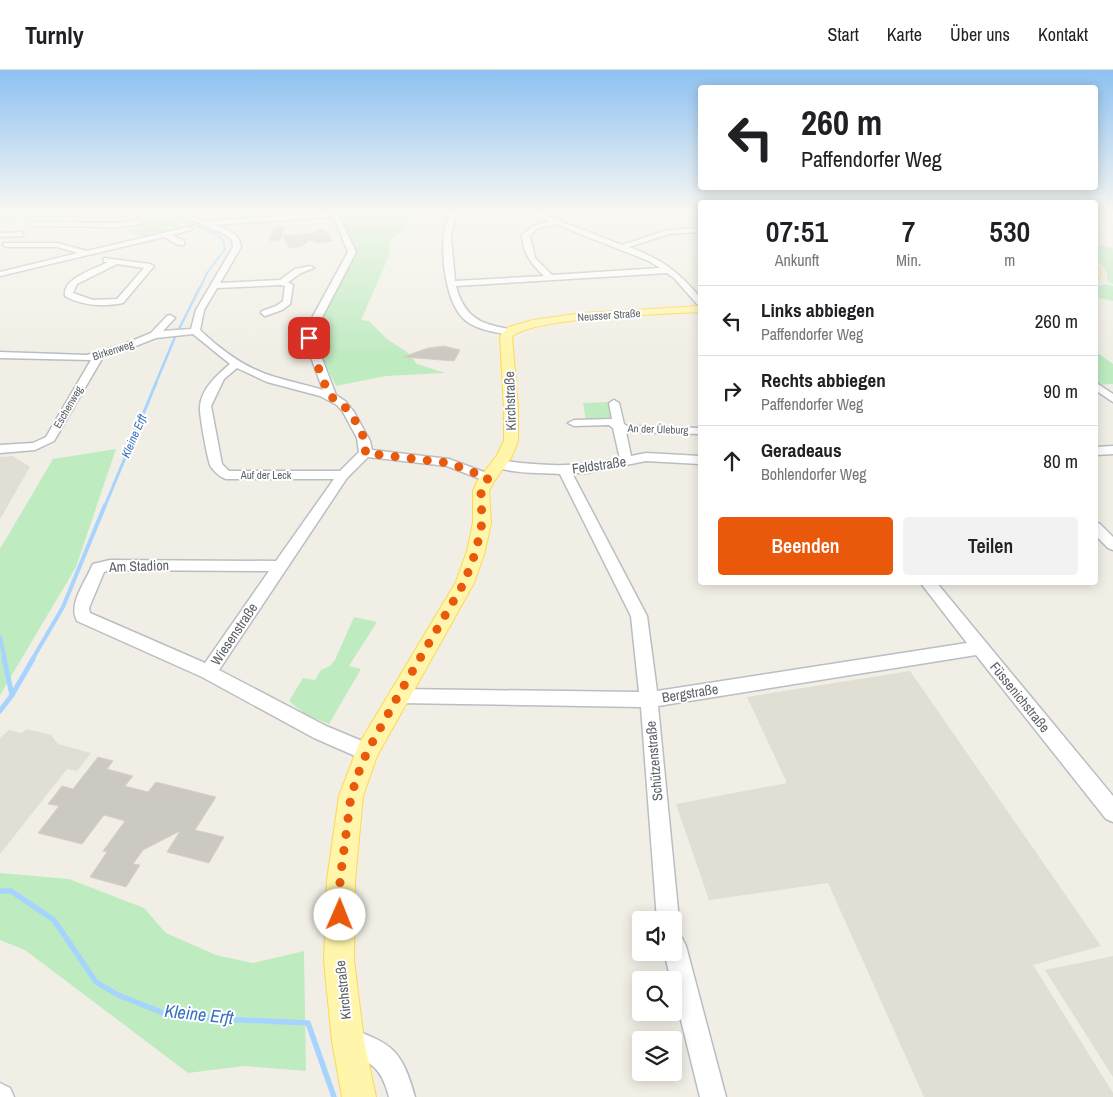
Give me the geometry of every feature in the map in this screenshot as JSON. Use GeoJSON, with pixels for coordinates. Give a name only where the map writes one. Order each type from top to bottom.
{"type":"FeatureCollection","features":[{"type":"Feature","properties":{"kind":"main road","name":"Neusser Straße"},"geometry":{"type":"LineString","coordinates":[[514,329],[583,316],[698,309]]}},
{"type":"Feature","properties":{"kind":"main road","name":"Kirchstraße"},"geometry":{"type":"LineString","coordinates":[[359,1097],[348,1041],[339,961],[340,880],[351,796],[367,752],[464,583],[476,551],[482,523],[481,492],[511,441],[512,408],[506,336],[514,329]]}},
{"type":"Feature","properties":{"kind":"street"},"geometry":{"type":"LineString","coordinates":[[0,274],[65,259]]}},
{"type":"Feature","properties":{"kind":"street"},"geometry":{"type":"LineString","coordinates":[[104,259],[150,266],[120,301],[89,302],[68,294],[74,282],[115,262]]}},
{"type":"Feature","properties":{"kind":"street"},"geometry":{"type":"LineString","coordinates":[[230,259],[200,310],[191,331],[236,364],[263,376],[330,396],[340,403],[349,412],[364,442],[365,453],[449,463],[488,478]]}},
{"type":"Feature","properties":{"kind":"street"},"geometry":{"type":"LineString","coordinates":[[330,396],[309,338],[311,328],[348,259]]}},
{"type":"Feature","properties":{"kind":"street"},"geometry":{"type":"LineString","coordinates":[[449,259],[452,284],[459,307],[468,318],[497,330],[514,329]]}},
{"type":"Feature","properties":{"kind":"street"},"geometry":{"type":"LineString","coordinates":[[531,259],[539,269],[548,274],[549,278]]}},
{"type":"Feature","properties":{"kind":"street"},"geometry":{"type":"LineString","coordinates":[[652,259],[670,270],[698,300]]}},
{"type":"Feature","properties":{"kind":"street"},"geometry":{"type":"LineString","coordinates":[[282,282],[298,271],[310,268]]}},
{"type":"Feature","properties":{"kind":"street"},"geometry":{"type":"LineString","coordinates":[[452,284],[670,270]]}},
{"type":"Feature","properties":{"kind":"street"},"geometry":{"type":"LineString","coordinates":[[213,286],[282,282],[289,285],[287,302],[279,308],[265,313]]}},
{"type":"Feature","properties":{"kind":"street"},"geometry":{"type":"LineString","coordinates":[[159,335],[170,318]]}},
{"type":"Feature","properties":{"kind":"street","name":"Birkenweg"},"geometry":{"type":"LineString","coordinates":[[0,355],[75,359],[98,356],[159,335],[191,331]]}},
{"type":"Feature","properties":{"kind":"street","name":"Eschenweg"},"geometry":{"type":"LineString","coordinates":[[0,449],[35,446],[50,439],[98,356]]}},
{"type":"Feature","properties":{"kind":"street","name":"Auf der Leck"},"geometry":{"type":"LineString","coordinates":[[236,364],[220,377],[212,389],[205,406],[216,465],[226,475],[343,475]]}},
{"type":"Feature","properties":{"kind":"street"},"geometry":{"type":"LineString","coordinates":[[1098,387],[1113,398]]}},
{"type":"Feature","properties":{"kind":"street","name":"An der Üleburg"},"geometry":{"type":"LineString","coordinates":[[614,403],[625,457],[628,461]]}},
{"type":"Feature","properties":{"kind":"street","name":"An der Üleburg"},"geometry":{"type":"LineString","coordinates":[[574,423],[611,422],[625,429],[698,431]]}},
{"type":"Feature","properties":{"kind":"street"},"geometry":{"type":"LineString","coordinates":[[1098,451],[1113,450]]}},
{"type":"Feature","properties":{"kind":"street","name":"Wiesenstraße"},"geometry":{"type":"LineString","coordinates":[[365,453],[343,475],[208,672],[320,732],[367,752]]}},
{"type":"Feature","properties":{"kind":"street","name":"Feldstraße"},"geometry":{"type":"LineString","coordinates":[[499,464],[530,469],[564,470],[586,469],[646,457],[698,460]]}},
{"type":"Feature","properties":{"kind":"street","name":"Schützenstraße"},"geometry":{"type":"LineString","coordinates":[[564,470],[639,616],[649,700],[667,911]]}},
{"type":"Feature","properties":{"kind":"street"},"geometry":{"type":"LineString","coordinates":[[1098,530],[1113,545]]}},
{"type":"Feature","properties":{"kind":"street","name":"Am Stadion"},"geometry":{"type":"LineString","coordinates":[[208,672],[83,617],[81,608],[98,568],[110,565],[280,566]]}},
{"type":"Feature","properties":{"kind":"street","name":"Füssenichstraße"},"geometry":{"type":"LineString","coordinates":[[929,585],[980,648],[1106,795],[1113,812]]}},
{"type":"Feature","properties":{"kind":"street","name":"Bergstraße"},"geometry":{"type":"LineString","coordinates":[[398,696],[649,700],[980,648]]}},
{"type":"Feature","properties":{"kind":"street"},"geometry":{"type":"LineString","coordinates":[[678,961],[713,1097]]}},
{"type":"Feature","properties":{"kind":"street"},"geometry":{"type":"LineString","coordinates":[[348,1041],[374,1050],[383,1059],[393,1070],[402,1097]]}},
{"type":"Feature","properties":{"kind":"shaded area"},"geometry":{"type":"Polygon","coordinates":[[[13,456],[30,467],[0,519],[0,457],[13,456]]]}},
{"type":"Feature","properties":{"kind":"shaded area"},"geometry":{"type":"Polygon","coordinates":[[[910,671],[1101,946],[1033,965],[1113,1093],[1113,1097],[924,1097],[828,883],[709,900],[676,804],[787,783],[747,697],[910,671]]]}},
{"type":"Feature","properties":{"kind":"shaded area"},"geometry":{"type":"Polygon","coordinates":[[[27,729],[51,735],[58,744],[91,753],[77,771],[67,769],[0,854],[0,738],[9,730],[22,733],[27,729]]]}},
{"type":"Feature","properties":{"kind":"shaded area"},"geometry":{"type":"Polygon","coordinates":[[[1113,956],[1113,1077],[1045,970],[1113,956]]]}},
{"type":"Feature","properties":{"kind":"green space"},"geometry":{"type":"Polygon","coordinates":[[[352,259],[388,259],[361,320],[369,321],[387,339],[407,352],[417,364],[445,373],[386,376],[336,386],[315,344],[315,332],[352,259]]]}},
{"type":"Feature","properties":{"kind":"green space"},"geometry":{"type":"Polygon","coordinates":[[[1098,259],[1113,259],[1113,284],[1107,281],[1107,274],[1098,262],[1098,259]]]}},
{"type":"Feature","properties":{"kind":"green space"},"geometry":{"type":"Polygon","coordinates":[[[1104,284],[1113,286],[1113,301],[1098,298],[1098,287],[1104,284]]]}},
{"type":"Feature","properties":{"kind":"green space"},"geometry":{"type":"Polygon","coordinates":[[[1098,353],[1113,364],[1113,384],[1098,385],[1098,353]]]}},
{"type":"Feature","properties":{"kind":"green space"},"geometry":{"type":"Polygon","coordinates":[[[610,402],[614,419],[586,421],[583,403],[610,402]]]}},
{"type":"Feature","properties":{"kind":"green space"},"geometry":{"type":"Polygon","coordinates":[[[116,449],[76,567],[0,695],[0,549],[53,459],[116,449]]]}},
{"type":"Feature","properties":{"kind":"green space"},"geometry":{"type":"Polygon","coordinates":[[[354,617],[377,622],[349,666],[361,669],[329,724],[306,715],[289,701],[303,678],[315,680],[321,670],[330,666],[335,660],[354,617]]]}},
{"type":"Feature","properties":{"kind":"green space"},"geometry":{"type":"Polygon","coordinates":[[[0,873],[69,879],[144,908],[166,933],[216,955],[253,963],[304,951],[306,1071],[244,1066],[188,1073],[25,950],[0,940],[0,873]]]}},
{"type":"Feature","properties":{"kind":"building"},"geometry":{"type":"Polygon","coordinates":[[[444,346],[460,350],[454,361],[403,357],[428,348],[444,346]]]}},
{"type":"Feature","properties":{"kind":"building"},"geometry":{"type":"Polygon","coordinates":[[[98,757],[113,761],[107,769],[133,776],[125,786],[148,792],[156,782],[216,797],[195,830],[224,837],[209,863],[167,852],[180,831],[143,850],[133,864],[140,865],[126,887],[90,877],[107,852],[103,851],[125,821],[104,815],[82,844],[38,833],[59,806],[48,804],[62,786],[73,789],[98,757]]]}},
{"type":"Feature","properties":{"kind":"waterway","name":"Kleine Erft"},"geometry":{"type":"LineString","coordinates":[[200,288],[207,273],[218,259]]}},
{"type":"Feature","properties":{"kind":"waterway","name":"Kleine Erft"},"geometry":{"type":"LineString","coordinates":[[155,385],[175,337],[200,287]]}},
{"type":"Feature","properties":{"kind":"waterway","name":"Kleine Erft"},"geometry":{"type":"LineString","coordinates":[[105,506],[156,383]]}},
{"type":"Feature","properties":{"kind":"waterway","name":"Kleine Erft"},"geometry":{"type":"LineString","coordinates":[[32,660],[63,607],[105,505]]}},
{"type":"Feature","properties":{"kind":"waterway","name":"Kleine Erft"},"geometry":{"type":"LineString","coordinates":[[0,637],[5,660]]}},
{"type":"Feature","properties":{"kind":"waterway","name":"Kleine Erft"},"geometry":{"type":"LineString","coordinates":[[4,659],[12,695]]}},
{"type":"Feature","properties":{"kind":"waterway","name":"Kleine Erft"},"geometry":{"type":"LineString","coordinates":[[12,695],[33,659]]}},
{"type":"Feature","properties":{"kind":"waterway","name":"Kleine Erft"},"geometry":{"type":"LineString","coordinates":[[0,711],[12,695]]}},
{"type":"Feature","properties":{"kind":"waterway","name":"Kleine Erft"},"geometry":{"type":"LineString","coordinates":[[0,891],[11,891],[54,920],[96,982],[118,995],[166,1014],[219,1019],[308,1023],[334,1097]]}},
{"type":"Feature","properties":{"kind":"route"},"geometry":{"type":"LineString","coordinates":[[309,338],[330,396],[349,412],[364,442],[365,453],[449,463],[488,478],[481,492],[482,523],[476,551],[464,583],[398,696],[367,752],[358,774],[351,796],[340,880],[340,915]]}}]}
